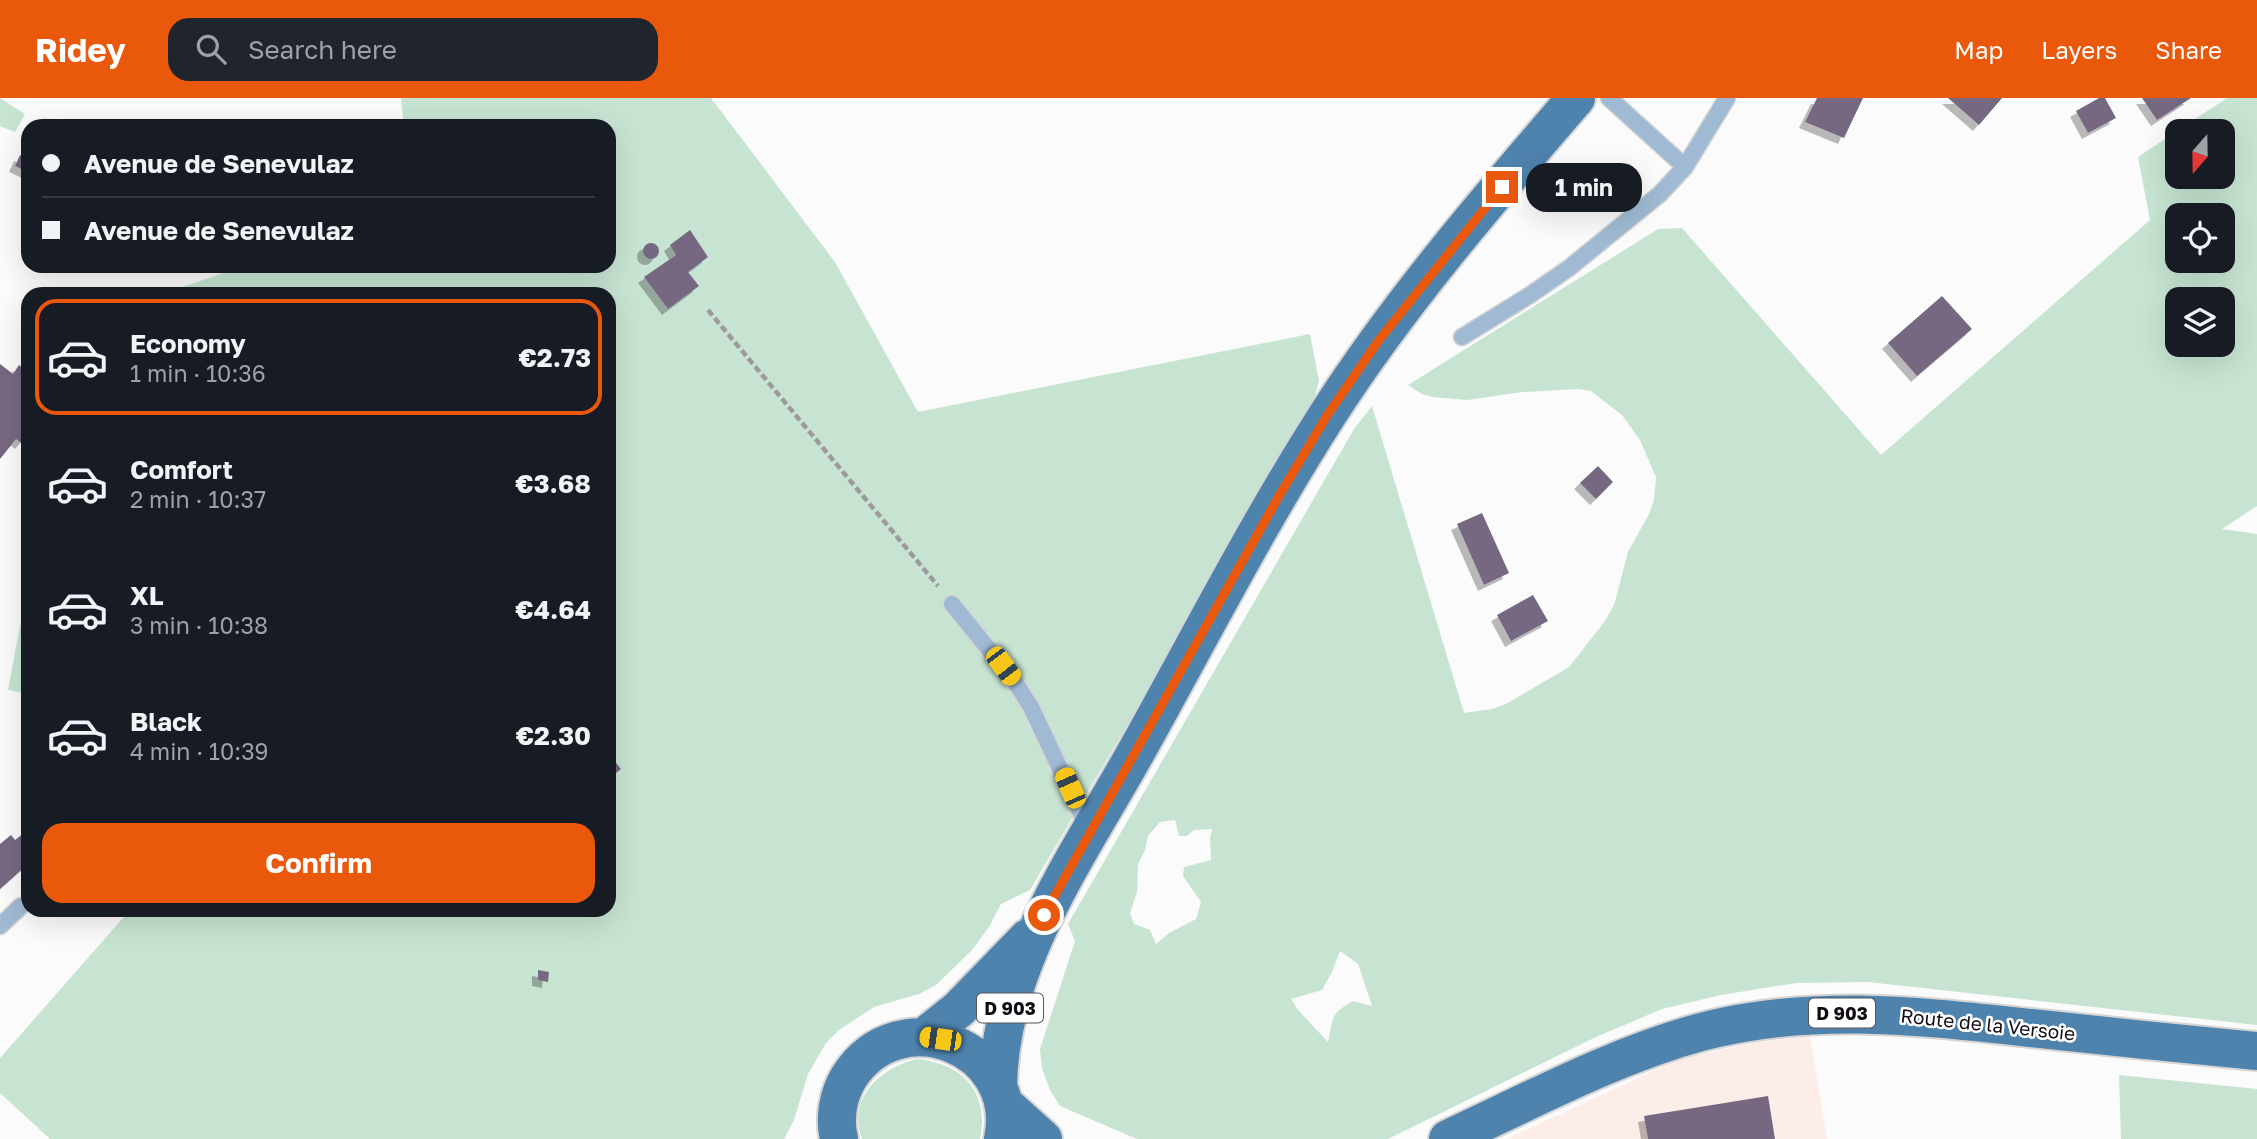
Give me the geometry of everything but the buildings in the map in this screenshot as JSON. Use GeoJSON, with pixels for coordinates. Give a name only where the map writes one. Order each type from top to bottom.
{"type":"FeatureCollection","features":[{"type":"Feature","properties":{"kind":"main road","name":"D 903"},"geometry":{"type":"LineString","coordinates":[[1001,1110],[1001,1041],[1034,932],[1279,496],[1328,414],[1379,340],[1467,228],[1576,98]]}},
{"type":"Feature","properties":{"kind":"main road","name":"D 903"},"geometry":{"type":"LineString","coordinates":[[924,1037],[965,1003],[1034,932]]}},
{"type":"Feature","properties":{"kind":"main road","name":"Route de la Versoie"},"geometry":{"type":"LineString","coordinates":[[1448,1139],[1667,1042],[1734,1025],[1807,1015],[1843,1013],[1916,1016],[2257,1051]]}},
{"type":"Feature","properties":{"kind":"main road"},"geometry":{"type":"LineString","coordinates":[[839,1139],[838,1106],[841,1093],[854,1070],[874,1051],[885,1045],[898,1040],[924,1037],[955,1044],[980,1061],[1001,1110],[1043,1139]]}},
{"type":"Feature","properties":{"kind":"lane"},"geometry":{"type":"LineString","coordinates":[[1609,98],[1685,167]]}},
{"type":"Feature","properties":{"kind":"lane"},"geometry":{"type":"LineString","coordinates":[[1462,337],[1569,268],[1660,194],[1685,167],[1727,98]]}},
{"type":"Feature","properties":{"kind":"lane"},"geometry":{"type":"LineString","coordinates":[[952,604],[1013,679],[1031,707],[1091,833]]}},
{"type":"Feature","properties":{"kind":"lane"},"geometry":{"type":"LineString","coordinates":[[0,926],[21,905]]}},
{"type":"Feature","properties":{"kind":"path"},"geometry":{"type":"LineString","coordinates":[[708,310],[952,604]]}},
{"type":"Feature","properties":{"kind":"shaded area"},"geometry":{"type":"Polygon","coordinates":[[[1810,1036],[1827,1139],[1506,1139],[1664,1066],[1693,1056],[1758,1042],[1810,1036]]]}},
{"type":"Feature","properties":{"kind":"green space"},"geometry":{"type":"Polygon","coordinates":[[[0,98],[25,114],[15,132],[0,126],[0,98]]]}},
{"type":"Feature","properties":{"kind":"green space"},"geometry":{"type":"Polygon","coordinates":[[[401,98],[711,98],[835,262],[918,412],[1310,334],[1319,381],[1309,416],[1030,890],[1001,904],[989,927],[972,950],[936,985],[919,994],[874,1007],[839,1030],[826,1043],[808,1074],[794,1120],[784,1139],[50,1139],[0,1093],[0,1058],[124,917],[616,917],[616,287],[182,287],[224,273],[616,273],[616,119],[403,119],[401,98]]]}},
{"type":"Feature","properties":{"kind":"green space"},"geometry":{"type":"Polygon","coordinates":[[[2227,98],[2257,98],[2257,506],[2222,529],[2257,534],[2257,1025],[1868,982],[1796,983],[1721,995],[1662,1009],[1596,1037],[1388,1139],[1137,1139],[1060,1106],[1050,1090],[1042,1068],[1040,1049],[1075,941],[1068,924],[1354,429],[1372,406],[1464,713],[1492,709],[1506,704],[1569,667],[1605,621],[1614,605],[1628,552],[1654,500],[1656,477],[1640,440],[1622,415],[1591,391],[1579,389],[1523,392],[1467,400],[1432,397],[1408,385],[1658,229],[1682,228],[1881,455],[2150,220],[2138,157],[2165,139],[2165,189],[2235,189],[2235,119],[2195,119],[2227,98]],[[1175,820],[1160,822],[1148,836],[1138,864],[1137,892],[1130,913],[1134,924],[1150,930],[1156,944],[1169,933],[1196,919],[1201,902],[1183,876],[1184,867],[1211,860],[1212,829],[1194,830],[1187,836],[1179,836],[1175,820]],[[1340,951],[1322,990],[1291,999],[1328,1042],[1334,1017],[1340,1010],[1353,1001],[1372,1006],[1358,964],[1340,951]]]}},
{"type":"Feature","properties":{"kind":"green space"},"geometry":{"type":"Polygon","coordinates":[[[21,620],[21,693],[8,690],[21,620]]]}},
{"type":"Feature","properties":{"kind":"green space"},"geometry":{"type":"Polygon","coordinates":[[[917,1059],[947,1067],[969,1083],[981,1107],[980,1139],[862,1139],[859,1110],[870,1087],[879,1077],[903,1063],[917,1059]]]}},
{"type":"Feature","properties":{"kind":"green space"},"geometry":{"type":"Polygon","coordinates":[[[2119,1075],[2257,1089],[2257,1139],[2121,1139],[2119,1075]]]}},
{"type":"Feature","properties":{"kind":"route"},"geometry":{"type":"LineString","coordinates":[[1044,915],[1279,496],[1328,414],[1379,340],[1502,187]]}}]}
